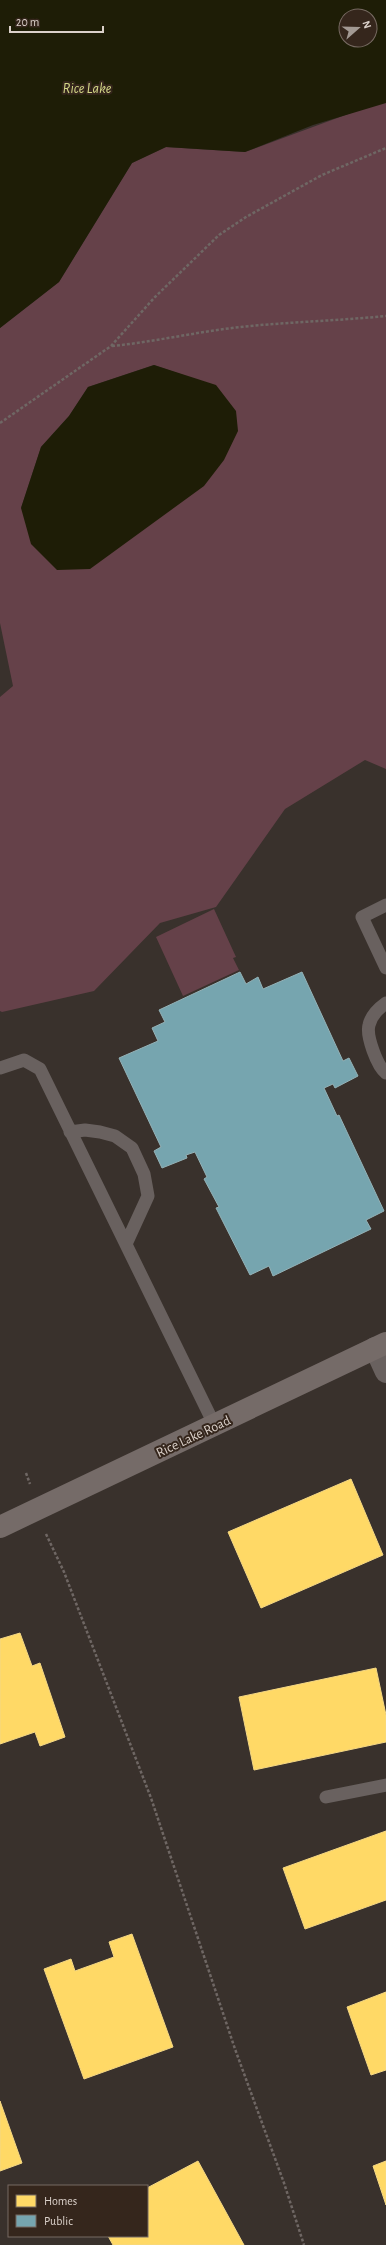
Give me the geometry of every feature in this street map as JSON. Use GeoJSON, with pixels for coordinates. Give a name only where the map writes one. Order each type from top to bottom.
{"type":"FeatureCollection","features":[{"type":"Feature","properties":{"kind":"street","name":"Rice Lake Road"},"geometry":{"type":"LineString","coordinates":[[0,1527],[381,1346]]}},
{"type":"Feature","properties":{"kind":"street"},"geometry":{"type":"LineString","coordinates":[[381,1346],[386,1372]]}},
{"type":"Feature","properties":{"kind":"lane"},"geometry":{"type":"LineString","coordinates":[[386,905],[362,917],[386,968]]}},
{"type":"Feature","properties":{"kind":"lane"},"geometry":{"type":"LineString","coordinates":[[386,1003],[378,1008],[369,1025],[372,1047],[381,1069],[386,1074]]}},
{"type":"Feature","properties":{"kind":"lane"},"geometry":{"type":"LineString","coordinates":[[0,1068],[24,1060],[40,1069],[215,1426]]}},
{"type":"Feature","properties":{"kind":"lane"},"geometry":{"type":"LineString","coordinates":[[70,1132],[85,1130],[100,1132],[115,1136],[132,1148],[144,1174],[148,1196],[126,1244]]}},
{"type":"Feature","properties":{"kind":"lane"},"geometry":{"type":"LineString","coordinates":[[326,1797],[386,1785]]}},
{"type":"Feature","properties":{"kind":"path"},"geometry":{"type":"LineString","coordinates":[[0,423],[111,346],[151,301],[219,234],[246,217],[322,175],[386,148]]}},
{"type":"Feature","properties":{"kind":"path"},"geometry":{"type":"LineString","coordinates":[[111,346],[152,342],[222,329],[278,323],[386,316]]}},
{"type":"Feature","properties":{"kind":"path"},"geometry":{"type":"LineString","coordinates":[[26,1473],[30,1485]]}},
{"type":"Feature","properties":{"kind":"path"},"geometry":{"type":"LineString","coordinates":[[46,1533],[64,1572],[151,1798],[235,2049],[282,2175],[304,2245]]}},
{"type":"Feature","properties":{"kind":"shaded area"},"geometry":{"type":"Polygon","coordinates":[[[386,100],[386,769],[365,760],[285,809],[216,907],[160,923],[94,991],[2,1012],[0,1011],[0,697],[13,686],[0,623],[0,328],[59,282],[132,163],[166,147],[245,152],[386,100]],[[154,365],[88,387],[69,416],[41,447],[21,508],[183,375],[154,365]]]}},
{"type":"Feature","properties":{"kind":"shaded area"},"geometry":{"type":"Polygon","coordinates":[[[214,909],[236,957],[233,958],[239,970],[183,996],[156,937],[214,909]]]}},
{"type":"Feature","properties":{"kind":"water","name":"Rice Lake"},"geometry":{"type":"Polygon","coordinates":[[[0,0],[386,0],[386,103],[313,125],[245,152],[166,147],[132,163],[59,282],[0,328],[0,0]]]}},
{"type":"Feature","properties":{"kind":"water"},"geometry":{"type":"Polygon","coordinates":[[[154,365],[216,385],[236,411],[238,431],[224,460],[204,486],[90,569],[57,570],[31,544],[21,508],[41,447],[69,416],[88,387],[154,365]]]}},
{"type":"Feature","properties":{"kind":"building: Homes"},"geometry":{"type":"Polygon","coordinates":[[[351,1479],[383,1555],[261,1608],[228,1532],[351,1479]]]}},
{"type":"Feature","properties":{"kind":"building: Homes"},"geometry":{"type":"Polygon","coordinates":[[[20,1633],[32,1666],[40,1663],[65,1737],[40,1746],[35,1732],[0,1744],[0,1639],[20,1633]]]}},
{"type":"Feature","properties":{"kind":"building: Homes"},"geometry":{"type":"Polygon","coordinates":[[[376,1668],[386,1715],[386,1742],[254,1770],[239,1697],[376,1668]]]}},
{"type":"Feature","properties":{"kind":"building: Homes"},"geometry":{"type":"Polygon","coordinates":[[[386,1831],[386,1900],[305,1929],[283,1868],[386,1831]]]}},
{"type":"Feature","properties":{"kind":"building: Homes"},"geometry":{"type":"Polygon","coordinates":[[[132,1934],[173,2047],[84,2079],[44,1969],[71,1959],[75,1971],[114,1957],[109,1942],[132,1934]]]}},
{"type":"Feature","properties":{"kind":"building: Homes"},"geometry":{"type":"Polygon","coordinates":[[[386,1992],[386,2070],[371,2075],[347,2007],[386,1992]]]}},
{"type":"Feature","properties":{"kind":"building: Homes"},"geometry":{"type":"Polygon","coordinates":[[[0,2101],[22,2163],[0,2171],[0,2101]]]}},
{"type":"Feature","properties":{"kind":"building: Homes"},"geometry":{"type":"Polygon","coordinates":[[[198,2161],[244,2245],[113,2245],[109,2237],[148,2237],[148,2187],[198,2161]]]}},
{"type":"Feature","properties":{"kind":"building: Homes"},"geometry":{"type":"Polygon","coordinates":[[[386,2161],[386,2205],[373,2166],[386,2161]]]}},
{"type":"Feature","properties":{"kind":"building: Public"},"geometry":{"type":"Polygon","coordinates":[[[240,972],[246,984],[258,977],[263,989],[302,972],[343,1061],[349,1058],[358,1076],[335,1088],[333,1084],[324,1088],[337,1116],[339,1115],[384,1211],[366,1220],[371,1229],[273,1276],[269,1266],[250,1275],[216,1208],[219,1207],[204,1179],[207,1177],[195,1152],[186,1155],[187,1158],[162,1168],[154,1151],[161,1147],[119,1058],[158,1041],[152,1028],[165,1022],[159,1010],[240,972]]]}}]}
